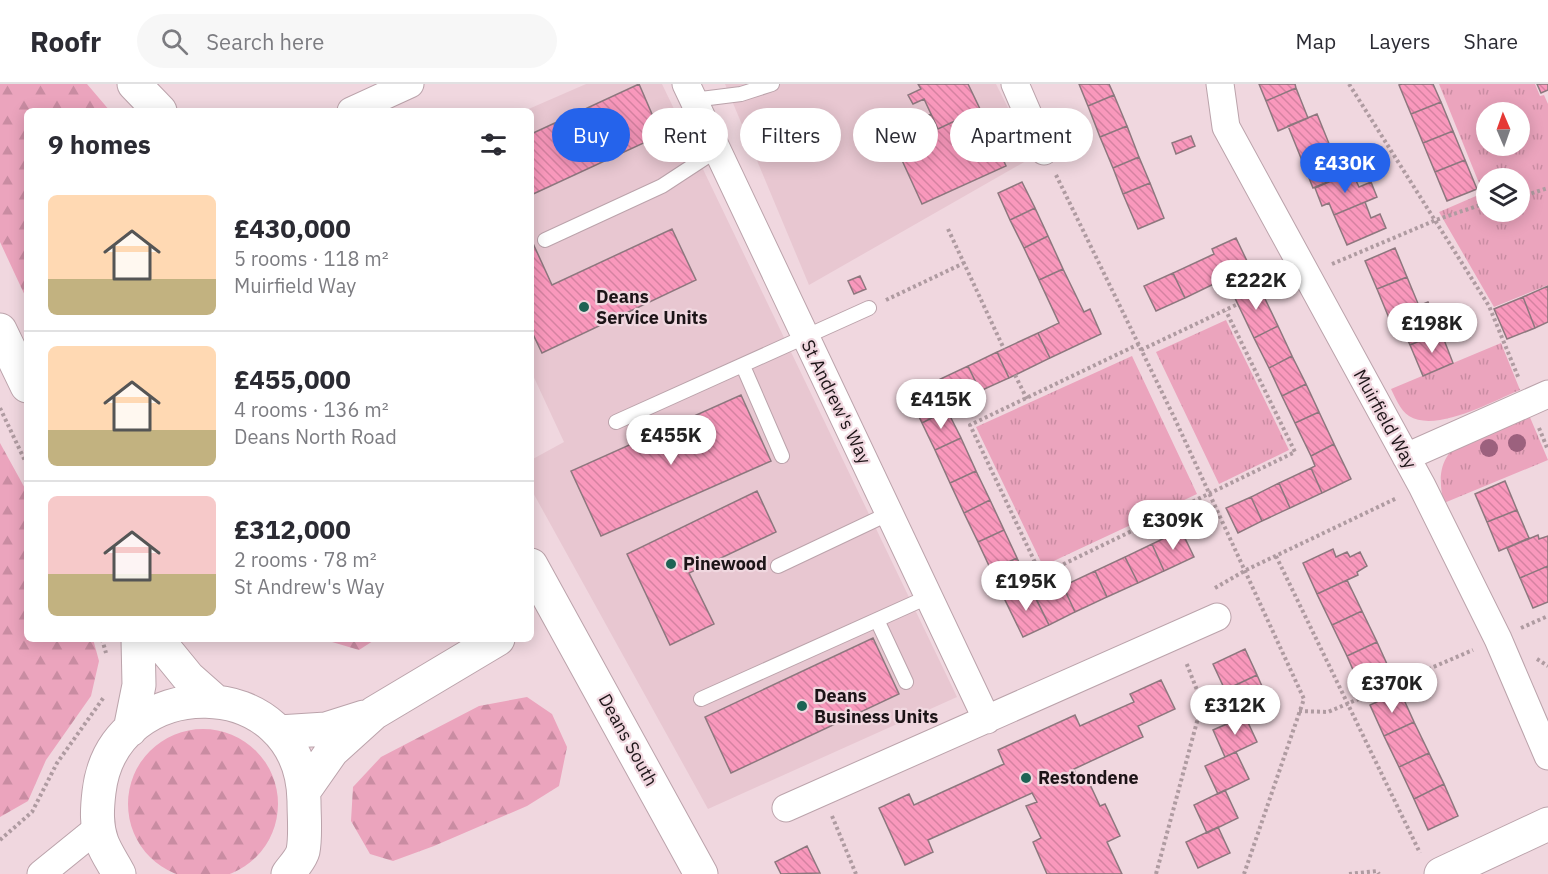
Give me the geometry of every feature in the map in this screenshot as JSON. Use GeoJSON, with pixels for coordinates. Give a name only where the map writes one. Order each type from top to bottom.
{"type":"FeatureCollection","features":[{"type":"Feature","properties":{"kind":"street"},"geometry":{"type":"LineString","coordinates":[[134,84],[157,108]]}},
{"type":"Feature","properties":{"kind":"street"},"geometry":{"type":"LineString","coordinates":[[358,108],[410,84]]}},
{"type":"Feature","properties":{"kind":"street"},"geometry":{"type":"LineString","coordinates":[[1015,84],[1025,108]]}},
{"type":"Feature","properties":{"kind":"street","name":"Muirfield Way"},"geometry":{"type":"LineString","coordinates":[[1220,84],[1226,127],[1422,486],[1498,639],[1548,756]]}},
{"type":"Feature","properties":{"kind":"street","name":"St Andrew's Way"},"geometry":{"type":"LineString","coordinates":[[689,92],[697,108]]}},
{"type":"Feature","properties":{"kind":"street","name":"St Andrew's Way"},"geometry":{"type":"LineString","coordinates":[[723,162],[987,720]]}},
{"type":"Feature","properties":{"kind":"street"},"geometry":{"type":"LineString","coordinates":[[0,330],[24,380]]}},
{"type":"Feature","properties":{"kind":"street"},"geometry":{"type":"LineString","coordinates":[[1406,457],[1538,398]]}},
{"type":"Feature","properties":{"kind":"street","name":"Deans South"},"geometry":{"type":"LineString","coordinates":[[534,578],[542,614],[693,855],[701,874]]}},
{"type":"Feature","properties":{"kind":"street"},"geometry":{"type":"LineString","coordinates":[[786,808],[1217,616]]}},
{"type":"Feature","properties":{"kind":"street"},"geometry":{"type":"LineString","coordinates":[[130,730],[139,685],[138,642]]}},
{"type":"Feature","properties":{"kind":"street"},"geometry":{"type":"LineString","coordinates":[[160,642],[188,677],[214,700]]}},
{"type":"Feature","properties":{"kind":"street"},"geometry":{"type":"LineString","coordinates":[[304,791],[332,752],[374,713],[493,642]]}},
{"type":"Feature","properties":{"kind":"street"},"geometry":{"type":"LineString","coordinates":[[119,874],[102,842],[99,827],[97,814],[101,777],[117,745],[144,718],[173,705],[197,699],[214,700],[238,706],[279,732],[298,762],[304,791],[300,867]]}},
{"type":"Feature","properties":{"kind":"street"},"geometry":{"type":"LineString","coordinates":[[279,732],[326,729],[374,713]]}},
{"type":"Feature","properties":{"kind":"street"},"geometry":{"type":"LineString","coordinates":[[1433,869],[1548,824]]}},
{"type":"Feature","properties":{"kind":"street"},"geometry":{"type":"LineString","coordinates":[[41,874],[99,827]]}},
{"type":"Feature","properties":{"kind":"lane"},"geometry":{"type":"LineString","coordinates":[[689,92],[741,94],[772,84]]}},
{"type":"Feature","properties":{"kind":"lane"},"geometry":{"type":"LineString","coordinates":[[545,240],[662,186],[699,162]]}},
{"type":"Feature","properties":{"kind":"lane"},"geometry":{"type":"LineString","coordinates":[[616,422],[869,308]]}},
{"type":"Feature","properties":{"kind":"lane"},"geometry":{"type":"LineString","coordinates":[[743,366],[782,456]]}},
{"type":"Feature","properties":{"kind":"lane"},"geometry":{"type":"LineString","coordinates":[[778,566],[890,513]]}},
{"type":"Feature","properties":{"kind":"lane"},"geometry":{"type":"LineString","coordinates":[[701,699],[930,596]]}},
{"type":"Feature","properties":{"kind":"lane"},"geometry":{"type":"LineString","coordinates":[[878,620],[906,682]]}},
{"type":"Feature","properties":{"kind":"path"},"geometry":{"type":"LineString","coordinates":[[1349,84],[1489,306],[1538,398],[1548,450]]}},
{"type":"Feature","properties":{"kind":"path"},"geometry":{"type":"LineString","coordinates":[[1049,162],[1142,350],[1304,699],[1244,874]]}},
{"type":"Feature","properties":{"kind":"path"},"geometry":{"type":"LineString","coordinates":[[1530,194],[1548,188]]}},
{"type":"Feature","properties":{"kind":"path"},"geometry":{"type":"LineString","coordinates":[[1262,292],[1436,220],[1476,206]]}},
{"type":"Feature","properties":{"kind":"path"},"geometry":{"type":"LineString","coordinates":[[948,229],[1004,349]]}},
{"type":"Feature","properties":{"kind":"path"},"geometry":{"type":"LineString","coordinates":[[869,308],[964,263]]}},
{"type":"Feature","properties":{"kind":"path"},"geometry":{"type":"LineString","coordinates":[[1142,350],[1238,304]]}},
{"type":"Feature","properties":{"kind":"path"},"geometry":{"type":"LineString","coordinates":[[1139,344],[970,425],[1041,574],[1295,452],[1226,311]]}},
{"type":"Feature","properties":{"kind":"path"},"geometry":{"type":"LineString","coordinates":[[1015,375],[1027,399]]}},
{"type":"Feature","properties":{"kind":"path"},"geometry":{"type":"LineString","coordinates":[[0,408],[24,459]]}},
{"type":"Feature","properties":{"kind":"path"},"geometry":{"type":"LineString","coordinates":[[1217,616],[1213,590],[1246,570],[1422,486]]}},
{"type":"Feature","properties":{"kind":"path"},"geometry":{"type":"LineString","coordinates":[[1276,556],[1347,704],[1433,869]]}},
{"type":"Feature","properties":{"kind":"path"},"geometry":{"type":"LineString","coordinates":[[1299,711],[1328,712],[1548,616]]}},
{"type":"Feature","properties":{"kind":"path"},"geometry":{"type":"LineString","coordinates":[[103,642],[107,657]]}},
{"type":"Feature","properties":{"kind":"path"},"geometry":{"type":"LineString","coordinates":[[1156,874],[1202,703],[1186,663],[1196,657]]}},
{"type":"Feature","properties":{"kind":"path"},"geometry":{"type":"LineString","coordinates":[[0,840],[32,812],[57,764],[107,693]]}},
{"type":"Feature","properties":{"kind":"path"},"geometry":{"type":"LineString","coordinates":[[823,792],[855,874]]}},
{"type":"Feature","properties":{"kind":"path"},"geometry":{"type":"LineString","coordinates":[[1348,874],[1377,871],[1379,874]]}},
{"type":"Feature","properties":{"kind":"shaded area"},"geometry":{"type":"Polygon","coordinates":[[[586,84],[662,84],[674,108],[642,108],[642,162],[700,162],[957,697],[708,809],[534,494],[534,458],[564,442],[534,377],[534,108],[531,108],[586,84]]]}},
{"type":"Feature","properties":{"kind":"shaded area"},"geometry":{"type":"Polygon","coordinates":[[[725,84],[996,84],[1008,108],[950,108],[950,162],[1024,162],[809,285],[758,162],[841,162],[841,108],[740,108],[740,120],[725,84]]]}},
{"type":"Feature","properties":{"kind":"green space"},"geometry":{"type":"Polygon","coordinates":[[[0,84],[87,84],[107,108],[24,108],[24,294],[0,242],[0,84]]]}},
{"type":"Feature","properties":{"kind":"green space"},"geometry":{"type":"Polygon","coordinates":[[[1439,84],[1535,84],[1540,96],[1544,95],[1548,104],[1548,285],[1494,307],[1439,212],[1476,196],[1476,222],[1530,222],[1530,168],[1476,168],[1476,176],[1439,84]]]}},
{"type":"Feature","properties":{"kind":"green space"},"geometry":{"type":"Polygon","coordinates":[[[1226,320],[1289,450],[1219,484],[1156,352],[1226,320]]]}},
{"type":"Feature","properties":{"kind":"green space"},"geometry":{"type":"Polygon","coordinates":[[[1501,343],[1520,390],[1480,408],[1434,421],[1420,420],[1406,413],[1391,389],[1501,343]]]}},
{"type":"Feature","properties":{"kind":"green space"},"geometry":{"type":"Polygon","coordinates":[[[1132,356],[1197,494],[1043,566],[976,427],[1132,356]]]}},
{"type":"Feature","properties":{"kind":"green space"},"geometry":{"type":"Polygon","coordinates":[[[1529,415],[1548,460],[1444,503],[1441,481],[1443,464],[1451,452],[1462,442],[1477,434],[1529,415]]]}},
{"type":"Feature","properties":{"kind":"green space"},"geometry":{"type":"Polygon","coordinates":[[[0,443],[24,487],[24,642],[94,642],[99,661],[91,696],[46,760],[28,801],[0,817],[0,443]]]}},
{"type":"Feature","properties":{"kind":"green space"},"geometry":{"type":"Polygon","coordinates":[[[332,642],[371,642],[359,650],[332,642]]]}},
{"type":"Feature","properties":{"kind":"green space"},"geometry":{"type":"Polygon","coordinates":[[[527,697],[552,714],[567,747],[559,786],[527,806],[393,861],[370,854],[351,821],[353,787],[381,757],[479,706],[527,697]]]}},
{"type":"Feature","properties":{"kind":"green space"},"geometry":{"type":"Polygon","coordinates":[[[203,729],[218,731],[245,742],[265,762],[276,789],[278,804],[276,819],[265,846],[245,866],[225,875],[181,875],[161,866],[141,846],[130,819],[128,804],[130,789],[141,762],[161,742],[188,731],[203,729]]]}},
{"type":"Feature","properties":{"kind":"building"},"geometry":{"type":"Polygon","coordinates":[[[639,84],[649,108],[642,108],[642,144],[630,149],[630,108],[587,108],[639,84]]]}},
{"type":"Feature","properties":{"kind":"building"},"geometry":{"type":"Polygon","coordinates":[[[918,84],[968,84],[980,108],[950,108],[950,123],[938,129],[938,108],[928,108],[924,99],[913,104],[908,95],[921,89],[918,84]]]}},
{"type":"Feature","properties":{"kind":"building"},"geometry":{"type":"Polygon","coordinates":[[[1079,84],[1109,84],[1114,95],[1088,106],[1079,84]]]}},
{"type":"Feature","properties":{"kind":"building"},"geometry":{"type":"Polygon","coordinates":[[[1259,84],[1295,84],[1296,88],[1266,101],[1259,84]]]}},
{"type":"Feature","properties":{"kind":"building"},"geometry":{"type":"Polygon","coordinates":[[[1433,84],[1441,102],[1411,114],[1399,85],[1433,84]]]}},
{"type":"Feature","properties":{"kind":"building"},"geometry":{"type":"Polygon","coordinates":[[[1537,84],[1548,84],[1548,90],[1541,93],[1537,84]]]}},
{"type":"Feature","properties":{"kind":"building"},"geometry":{"type":"Polygon","coordinates":[[[1296,88],[1308,118],[1278,131],[1266,101],[1296,88]]]}},
{"type":"Feature","properties":{"kind":"building"},"geometry":{"type":"Polygon","coordinates":[[[1114,95],[1127,126],[1100,137],[1093,119],[1093,108],[1088,106],[1114,95]]]}},
{"type":"Feature","properties":{"kind":"building"},"geometry":{"type":"Polygon","coordinates":[[[1441,102],[1453,131],[1423,143],[1411,114],[1441,102]]]}},
{"type":"Feature","properties":{"kind":"building"},"geometry":{"type":"Polygon","coordinates":[[[1317,114],[1330,146],[1301,158],[1288,126],[1317,114]]]}},
{"type":"Feature","properties":{"kind":"building"},"geometry":{"type":"Polygon","coordinates":[[[950,123],[950,162],[1004,162],[1006,166],[922,204],[903,162],[938,162],[938,129],[950,123]]]}},
{"type":"Feature","properties":{"kind":"building"},"geometry":{"type":"Polygon","coordinates":[[[552,124],[552,162],[602,162],[534,194],[534,133],[552,124]]]}},
{"type":"Feature","properties":{"kind":"building"},"geometry":{"type":"Polygon","coordinates":[[[1127,126],[1139,157],[1113,168],[1100,137],[1127,126]]]}},
{"type":"Feature","properties":{"kind":"building"},"geometry":{"type":"Polygon","coordinates":[[[1453,131],[1465,160],[1435,172],[1423,143],[1453,131]]]}},
{"type":"Feature","properties":{"kind":"building"},"geometry":{"type":"Polygon","coordinates":[[[1191,136],[1195,146],[1176,154],[1172,143],[1191,136]]]}},
{"type":"Feature","properties":{"kind":"building"},"geometry":{"type":"Polygon","coordinates":[[[1330,146],[1342,176],[1313,188],[1301,158],[1330,146]]]}},
{"type":"Feature","properties":{"kind":"building"},"geometry":{"type":"Polygon","coordinates":[[[1139,157],[1150,183],[1123,194],[1113,168],[1139,157]]]}},
{"type":"Feature","properties":{"kind":"building"},"geometry":{"type":"Polygon","coordinates":[[[1465,160],[1476,189],[1447,201],[1435,172],[1465,160]]]}},
{"type":"Feature","properties":{"kind":"building"},"geometry":{"type":"Polygon","coordinates":[[[1352,172],[1359,187],[1371,182],[1377,197],[1334,215],[1329,203],[1322,206],[1315,188],[1352,172]]]}},
{"type":"Feature","properties":{"kind":"building"},"geometry":{"type":"Polygon","coordinates":[[[1022,182],[1035,208],[1010,220],[998,193],[1022,182]]]}},
{"type":"Feature","properties":{"kind":"building"},"geometry":{"type":"Polygon","coordinates":[[[1150,183],[1164,218],[1138,229],[1123,194],[1150,183]]]}},
{"type":"Feature","properties":{"kind":"building"},"geometry":{"type":"Polygon","coordinates":[[[1365,202],[1371,218],[1380,214],[1386,228],[1347,245],[1334,215],[1365,202]]]}},
{"type":"Feature","properties":{"kind":"building"},"geometry":{"type":"Polygon","coordinates":[[[1035,208],[1048,236],[1024,248],[1010,220],[1035,208]]]}},
{"type":"Feature","properties":{"kind":"building","name":"Deans Service Units"},"geometry":{"type":"Polygon","coordinates":[[[672,229],[696,280],[542,353],[534,336],[534,246],[552,285],[672,229]]]}},
{"type":"Feature","properties":{"kind":"building"},"geometry":{"type":"Polygon","coordinates":[[[1048,236],[1063,269],[1039,280],[1024,248],[1048,236]]]}},
{"type":"Feature","properties":{"kind":"building"},"geometry":{"type":"Polygon","coordinates":[[[1236,238],[1258,284],[1234,296],[1226,278],[1185,298],[1173,273],[1214,254],[1212,249],[1236,238]]]}},
{"type":"Feature","properties":{"kind":"building"},"geometry":{"type":"Polygon","coordinates":[[[1395,248],[1407,277],[1377,289],[1365,261],[1395,248]]]}},
{"type":"Feature","properties":{"kind":"building"},"geometry":{"type":"Polygon","coordinates":[[[1063,269],[1084,312],[1090,309],[1101,334],[1050,358],[1038,333],[1059,323],[1039,280],[1063,269]]]}},
{"type":"Feature","properties":{"kind":"building"},"geometry":{"type":"Polygon","coordinates":[[[1173,273],[1185,298],[1156,311],[1144,286],[1173,273]]]}},
{"type":"Feature","properties":{"kind":"building"},"geometry":{"type":"Polygon","coordinates":[[[860,276],[866,289],[854,294],[848,281],[860,276]]]}},
{"type":"Feature","properties":{"kind":"building"},"geometry":{"type":"Polygon","coordinates":[[[1407,277],[1419,306],[1389,318],[1377,289],[1407,277]]]}},
{"type":"Feature","properties":{"kind":"building"},"geometry":{"type":"Polygon","coordinates":[[[1258,284],[1278,326],[1254,338],[1234,296],[1258,284]]]}},
{"type":"Feature","properties":{"kind":"building"},"geometry":{"type":"Polygon","coordinates":[[[1548,286],[1548,322],[1535,328],[1523,297],[1548,286]]]}},
{"type":"Feature","properties":{"kind":"building"},"geometry":{"type":"Polygon","coordinates":[[[1523,297],[1535,328],[1507,339],[1494,309],[1523,297]]]}},
{"type":"Feature","properties":{"kind":"building"},"geometry":{"type":"Polygon","coordinates":[[[1428,302],[1441,332],[1410,345],[1397,315],[1428,302]]]}},
{"type":"Feature","properties":{"kind":"building"},"geometry":{"type":"Polygon","coordinates":[[[1278,326],[1292,356],[1269,368],[1254,338],[1278,326]]]}},
{"type":"Feature","properties":{"kind":"building"},"geometry":{"type":"Polygon","coordinates":[[[1441,332],[1453,363],[1423,376],[1410,345],[1441,332]]]}},
{"type":"Feature","properties":{"kind":"building"},"geometry":{"type":"Polygon","coordinates":[[[1038,333],[1050,358],[1009,378],[997,352],[1038,333]]]}},
{"type":"Feature","properties":{"kind":"building"},"geometry":{"type":"Polygon","coordinates":[[[997,352],[1009,378],[980,391],[968,366],[997,352]]]}},
{"type":"Feature","properties":{"kind":"building"},"geometry":{"type":"Polygon","coordinates":[[[1292,356],[1306,384],[1282,396],[1269,368],[1292,356]]]}},
{"type":"Feature","properties":{"kind":"building"},"geometry":{"type":"Polygon","coordinates":[[[968,366],[980,391],[948,406],[936,381],[968,366]]]}},
{"type":"Feature","properties":{"kind":"building"},"geometry":{"type":"Polygon","coordinates":[[[936,381],[948,406],[947,410],[922,423],[908,394],[936,381]]]}},
{"type":"Feature","properties":{"kind":"building"},"geometry":{"type":"Polygon","coordinates":[[[1306,384],[1319,412],[1295,423],[1282,396],[1306,384]]]}},
{"type":"Feature","properties":{"kind":"building"},"geometry":{"type":"Polygon","coordinates":[[[741,395],[771,461],[601,536],[571,471],[741,395]]]}},
{"type":"Feature","properties":{"kind":"building"},"geometry":{"type":"Polygon","coordinates":[[[947,410],[961,438],[935,450],[922,423],[947,410]]]}},
{"type":"Feature","properties":{"kind":"building"},"geometry":{"type":"Polygon","coordinates":[[[1319,412],[1334,444],[1311,456],[1295,423],[1319,412]]]}},
{"type":"Feature","properties":{"kind":"building"},"geometry":{"type":"Polygon","coordinates":[[[961,438],[976,471],[950,483],[935,450],[961,438]]]}},
{"type":"Feature","properties":{"kind":"building"},"geometry":{"type":"Polygon","coordinates":[[[1334,444],[1351,479],[1322,493],[1311,468],[1315,466],[1311,456],[1334,444]]]}},
{"type":"Feature","properties":{"kind":"building"},"geometry":{"type":"Polygon","coordinates":[[[1311,468],[1322,493],[1290,508],[1279,483],[1311,468]]]}},
{"type":"Feature","properties":{"kind":"building"},"geometry":{"type":"Polygon","coordinates":[[[976,471],[990,500],[964,513],[950,483],[976,471]]]}},
{"type":"Feature","properties":{"kind":"building"},"geometry":{"type":"Polygon","coordinates":[[[1505,481],[1517,510],[1487,522],[1475,494],[1505,481]]]}},
{"type":"Feature","properties":{"kind":"building"},"geometry":{"type":"Polygon","coordinates":[[[1279,483],[1290,508],[1262,521],[1251,497],[1279,483]]]}},
{"type":"Feature","properties":{"kind":"building","name":"Pinewood"},"geometry":{"type":"Polygon","coordinates":[[[757,491],[776,532],[689,573],[714,624],[670,645],[627,554],[757,491]]]}},
{"type":"Feature","properties":{"kind":"building"},"geometry":{"type":"Polygon","coordinates":[[[1251,497],[1262,521],[1238,533],[1226,508],[1251,497]]]}},
{"type":"Feature","properties":{"kind":"building"},"geometry":{"type":"Polygon","coordinates":[[[990,500],[1004,530],[978,542],[964,513],[990,500]]]}},
{"type":"Feature","properties":{"kind":"building"},"geometry":{"type":"Polygon","coordinates":[[[1517,510],[1529,538],[1499,551],[1487,522],[1517,510]]]}},
{"type":"Feature","properties":{"kind":"building"},"geometry":{"type":"Polygon","coordinates":[[[1004,530],[1017,558],[991,570],[978,542],[1004,530]]]}},
{"type":"Feature","properties":{"kind":"building"},"geometry":{"type":"Polygon","coordinates":[[[1181,530],[1194,557],[1164,571],[1152,544],[1181,530]]]}},
{"type":"Feature","properties":{"kind":"building"},"geometry":{"type":"Polygon","coordinates":[[[1538,535],[1539,539],[1548,536],[1548,566],[1520,578],[1507,548],[1538,535]]]}},
{"type":"Feature","properties":{"kind":"building"},"geometry":{"type":"Polygon","coordinates":[[[1152,544],[1164,571],[1138,583],[1125,557],[1152,544]]]}},
{"type":"Feature","properties":{"kind":"building"},"geometry":{"type":"Polygon","coordinates":[[[1333,549],[1336,557],[1347,552],[1350,557],[1360,552],[1367,566],[1357,572],[1358,575],[1317,594],[1303,563],[1333,549]]]}},
{"type":"Feature","properties":{"kind":"building"},"geometry":{"type":"Polygon","coordinates":[[[1125,557],[1138,583],[1107,597],[1095,571],[1125,557]]]}},
{"type":"Feature","properties":{"kind":"building"},"geometry":{"type":"Polygon","coordinates":[[[1017,558],[1030,586],[1004,598],[991,570],[1017,558]]]}},
{"type":"Feature","properties":{"kind":"building"},"geometry":{"type":"Polygon","coordinates":[[[1548,566],[1548,602],[1533,608],[1520,578],[1548,566]]]}},
{"type":"Feature","properties":{"kind":"building"},"geometry":{"type":"Polygon","coordinates":[[[1095,571],[1107,597],[1075,612],[1063,586],[1095,571]]]}},
{"type":"Feature","properties":{"kind":"building"},"geometry":{"type":"Polygon","coordinates":[[[1347,580],[1362,611],[1332,625],[1317,594],[1347,580]]]}},
{"type":"Feature","properties":{"kind":"building"},"geometry":{"type":"Polygon","coordinates":[[[1030,586],[1049,625],[1023,637],[1004,598],[1030,586]]]}},
{"type":"Feature","properties":{"kind":"building"},"geometry":{"type":"Polygon","coordinates":[[[1063,586],[1075,612],[1049,625],[1036,599],[1063,586]]]}},
{"type":"Feature","properties":{"kind":"building"},"geometry":{"type":"Polygon","coordinates":[[[1362,611],[1377,642],[1347,656],[1332,625],[1362,611]]]}},
{"type":"Feature","properties":{"kind":"building","name":"Deans Business Units"},"geometry":{"type":"Polygon","coordinates":[[[873,638],[899,694],[731,773],[705,717],[873,638]]]}},
{"type":"Feature","properties":{"kind":"building"},"geometry":{"type":"Polygon","coordinates":[[[1377,642],[1391,673],[1361,688],[1347,656],[1377,642]]]}},
{"type":"Feature","properties":{"kind":"building"},"geometry":{"type":"Polygon","coordinates":[[[1245,649],[1257,675],[1225,690],[1213,664],[1245,649]]]}},
{"type":"Feature","properties":{"kind":"building"},"geometry":{"type":"Polygon","coordinates":[[[1257,675],[1270,704],[1239,718],[1225,690],[1257,675]]]}},
{"type":"Feature","properties":{"kind":"building","name":"Restondene"},"geometry":{"type":"Polygon","coordinates":[[[1161,680],[1175,709],[1138,726],[1143,737],[1074,769],[1078,779],[1086,776],[1100,806],[1105,804],[1120,836],[1107,842],[1122,874],[1047,874],[1033,842],[1041,838],[1026,806],[1037,802],[1032,793],[928,840],[933,852],[905,865],[879,808],[909,794],[914,805],[1004,764],[998,750],[1075,715],[1080,726],[1134,702],[1130,694],[1161,680]]]}},
{"type":"Feature","properties":{"kind":"building"},"geometry":{"type":"Polygon","coordinates":[[[1400,691],[1414,722],[1384,736],[1370,705],[1400,691]]]}},
{"type":"Feature","properties":{"kind":"building"},"geometry":{"type":"Polygon","coordinates":[[[1245,716],[1257,742],[1225,757],[1213,730],[1245,716]]]}},
{"type":"Feature","properties":{"kind":"building"},"geometry":{"type":"Polygon","coordinates":[[[1414,722],[1429,753],[1399,767],[1384,736],[1414,722]]]}},
{"type":"Feature","properties":{"kind":"building"},"geometry":{"type":"Polygon","coordinates":[[[1236,752],[1249,779],[1218,794],[1205,766],[1236,752]]]}},
{"type":"Feature","properties":{"kind":"building"},"geometry":{"type":"Polygon","coordinates":[[[1429,753],[1444,784],[1414,799],[1399,767],[1429,753]]]}},
{"type":"Feature","properties":{"kind":"building"},"geometry":{"type":"Polygon","coordinates":[[[1444,784],[1458,816],[1428,830],[1414,799],[1444,784]]]}},
{"type":"Feature","properties":{"kind":"building"},"geometry":{"type":"Polygon","coordinates":[[[1225,790],[1238,818],[1207,833],[1194,805],[1225,790]]]}},
{"type":"Feature","properties":{"kind":"building"},"geometry":{"type":"Polygon","coordinates":[[[1218,827],[1230,853],[1198,868],[1186,842],[1218,827]]]}},
{"type":"Feature","properties":{"kind":"building"},"geometry":{"type":"Polygon","coordinates":[[[807,846],[820,873],[781,874],[775,862],[807,846]]]}},
{"type":"Feature","properties":{"kind":"place","name":"Deans Service Units"},"geometry":{"type":"Point","coordinates":[584,307]}},
{"type":"Feature","properties":{"kind":"place","name":"Pinewood"},"geometry":{"type":"Point","coordinates":[671,564]}},
{"type":"Feature","properties":{"kind":"place","name":"Deans Business Units"},"geometry":{"type":"Point","coordinates":[802,706]}},
{"type":"Feature","properties":{"kind":"place","name":"Restondene"},"geometry":{"type":"Point","coordinates":[1026,778]}}]}
